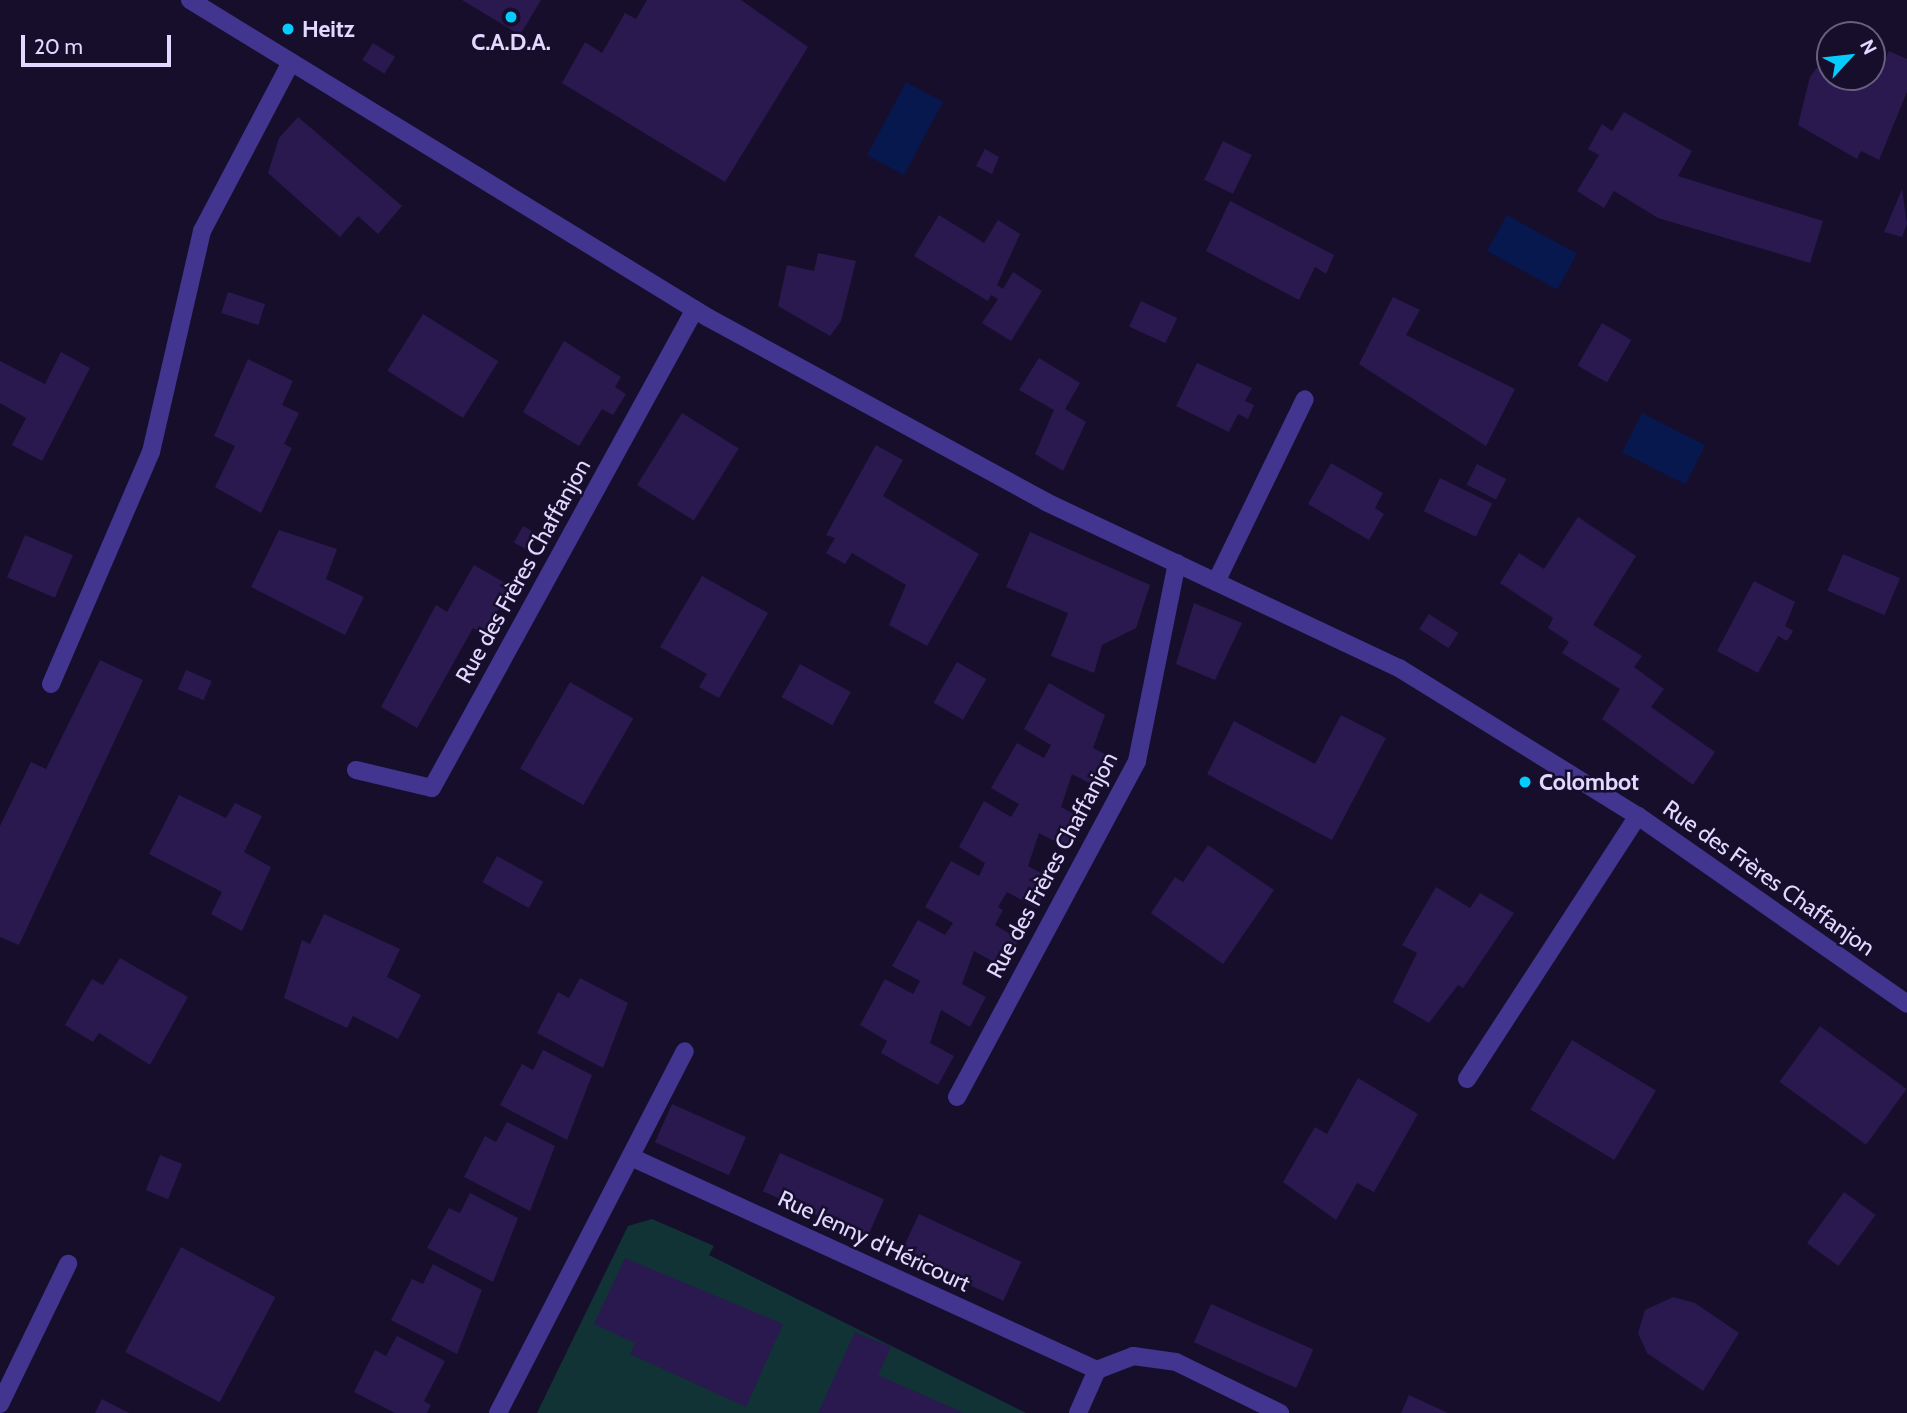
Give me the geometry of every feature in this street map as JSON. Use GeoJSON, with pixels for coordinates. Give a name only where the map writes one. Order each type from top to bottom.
{"type":"FeatureCollection","features":[{"type":"Feature","properties":{"kind":"street","name":"Rue des Frères Chaffanjon"},"geometry":{"type":"LineString","coordinates":[[200,3],[291,62],[695,309],[1046,502],[1399,668],[1638,816],[1907,1004]]}},
{"type":"Feature","properties":{"kind":"street"},"geometry":{"type":"LineString","coordinates":[[51,684],[151,452],[202,231],[291,62]]}},
{"type":"Feature","properties":{"kind":"street","name":"Rue des Frères Chaffanjon"},"geometry":{"type":"LineString","coordinates":[[356,770],[432,788],[695,309]]}},
{"type":"Feature","properties":{"kind":"street"},"geometry":{"type":"LineString","coordinates":[[1216,582],[1305,399]]}},
{"type":"Feature","properties":{"kind":"street","name":"Rue des Frères Chaffanjon"},"geometry":{"type":"LineString","coordinates":[[957,1097],[1137,761],[1177,564]]}},
{"type":"Feature","properties":{"kind":"street","name":"Rue des Frères Chaffanjon"},"geometry":{"type":"LineString","coordinates":[[1467,1079],[1638,816]]}},
{"type":"Feature","properties":{"kind":"street"},"geometry":{"type":"LineString","coordinates":[[499,1413],[685,1051]]}},
{"type":"Feature","properties":{"kind":"street","name":"Rue Jenny d'Héricourt"},"geometry":{"type":"LineString","coordinates":[[631,1157],[1097,1370]]}},
{"type":"Feature","properties":{"kind":"street"},"geometry":{"type":"LineString","coordinates":[[0,1404],[68,1264]]}},
{"type":"Feature","properties":{"kind":"street"},"geometry":{"type":"LineString","coordinates":[[1078,1413],[1097,1370],[1133,1356],[1176,1362],[1280,1413]]}},
{"type":"Feature","properties":{"kind":"green space"},"geometry":{"type":"Polygon","coordinates":[[[652,1219],[714,1246],[709,1255],[1026,1413],[537,1413],[628,1226],[652,1219]]]}},
{"type":"Feature","properties":{"kind":"shaded area"},"geometry":{"type":"Polygon","coordinates":[[[906,82],[943,102],[904,175],[867,155],[906,82]]]}},
{"type":"Feature","properties":{"kind":"shaded area"},"geometry":{"type":"Polygon","coordinates":[[[1507,215],[1577,254],[1557,290],[1487,251],[1507,215]]]}},
{"type":"Feature","properties":{"kind":"shaded area"},"geometry":{"type":"Polygon","coordinates":[[[1642,413],[1705,445],[1685,484],[1622,452],[1642,413]]]}},
{"type":"Feature","properties":{"kind":"building","name":"C.A.D.A."},"geometry":{"type":"Polygon","coordinates":[[[462,0],[541,0],[520,35],[462,0]]]}},
{"type":"Feature","properties":{"kind":"building"},"geometry":{"type":"Polygon","coordinates":[[[647,0],[741,0],[808,47],[725,182],[562,83],[585,42],[602,53],[625,13],[636,19],[647,0]]]}},
{"type":"Feature","properties":{"kind":"building"},"geometry":{"type":"Polygon","coordinates":[[[373,43],[395,57],[384,74],[362,60],[373,43]]]}},
{"type":"Feature","properties":{"kind":"building"},"geometry":{"type":"Polygon","coordinates":[[[1889,51],[1907,59],[1907,92],[1879,160],[1861,151],[1857,159],[1798,125],[1810,77],[1816,69],[1816,91],[1886,91],[1886,57],[1889,51]]]}},
{"type":"Feature","properties":{"kind":"building"},"geometry":{"type":"Polygon","coordinates":[[[1624,112],[1692,151],[1678,176],[1823,221],[1810,263],[1658,218],[1614,191],[1604,208],[1577,191],[1599,155],[1588,149],[1602,124],[1612,131],[1624,112]]]}},
{"type":"Feature","properties":{"kind":"building"},"geometry":{"type":"Polygon","coordinates":[[[298,117],[402,206],[378,234],[358,216],[340,237],[268,173],[279,138],[298,117]]]}},
{"type":"Feature","properties":{"kind":"building"},"geometry":{"type":"Polygon","coordinates":[[[1223,141],[1252,155],[1233,194],[1204,180],[1223,141]]]}},
{"type":"Feature","properties":{"kind":"building"},"geometry":{"type":"Polygon","coordinates":[[[985,149],[999,157],[992,174],[976,166],[985,149]]]}},
{"type":"Feature","properties":{"kind":"building"},"geometry":{"type":"Polygon","coordinates":[[[1902,189],[1907,224],[1902,237],[1884,232],[1902,189]]]}},
{"type":"Feature","properties":{"kind":"building"},"geometry":{"type":"Polygon","coordinates":[[[1230,201],[1334,255],[1326,274],[1315,267],[1299,300],[1206,251],[1230,201]]]}},
{"type":"Feature","properties":{"kind":"building"},"geometry":{"type":"Polygon","coordinates":[[[939,215],[984,243],[998,220],[1020,234],[997,285],[1003,289],[1013,272],[1042,291],[1011,341],[982,323],[998,299],[991,295],[988,301],[914,256],[939,215]]]}},
{"type":"Feature","properties":{"kind":"building"},"geometry":{"type":"Polygon","coordinates":[[[818,253],[856,261],[841,321],[830,336],[778,306],[787,265],[814,271],[818,253]]]}},
{"type":"Feature","properties":{"kind":"building"},"geometry":{"type":"Polygon","coordinates":[[[228,292],[265,304],[258,325],[221,313],[228,292]]]}},
{"type":"Feature","properties":{"kind":"building"},"geometry":{"type":"Polygon","coordinates":[[[1393,297],[1420,310],[1406,335],[1515,389],[1486,446],[1359,364],[1393,297]]]}},
{"type":"Feature","properties":{"kind":"building"},"geometry":{"type":"Polygon","coordinates":[[[1141,301],[1177,318],[1165,343],[1129,326],[1141,301]]]}},
{"type":"Feature","properties":{"kind":"building"},"geometry":{"type":"Polygon","coordinates":[[[423,314],[498,361],[463,418],[387,371],[423,314]]]}},
{"type":"Feature","properties":{"kind":"building"},"geometry":{"type":"Polygon","coordinates":[[[1602,323],[1631,340],[1607,382],[1578,365],[1602,323]]]}},
{"type":"Feature","properties":{"kind":"building"},"geometry":{"type":"Polygon","coordinates":[[[564,341],[621,377],[615,387],[626,394],[613,415],[602,409],[579,446],[523,412],[564,341]]]}},
{"type":"Feature","properties":{"kind":"building"},"geometry":{"type":"Polygon","coordinates":[[[61,352],[90,368],[42,461],[12,445],[26,418],[0,403],[0,361],[45,384],[61,352]]]}},
{"type":"Feature","properties":{"kind":"building"},"geometry":{"type":"Polygon","coordinates":[[[1039,358],[1080,383],[1065,409],[1086,422],[1063,471],[1035,454],[1054,410],[1019,390],[1039,358]]]}},
{"type":"Feature","properties":{"kind":"building"},"geometry":{"type":"Polygon","coordinates":[[[248,359],[293,381],[282,405],[299,413],[284,444],[292,448],[261,513],[215,487],[235,446],[214,436],[248,359]]]}},
{"type":"Feature","properties":{"kind":"building"},"geometry":{"type":"Polygon","coordinates":[[[1197,363],[1252,388],[1245,401],[1254,405],[1248,419],[1238,414],[1229,432],[1176,406],[1197,363]]]}},
{"type":"Feature","properties":{"kind":"building"},"geometry":{"type":"Polygon","coordinates":[[[682,413],[739,449],[694,521],[637,485],[682,413]]]}},
{"type":"Feature","properties":{"kind":"building"},"geometry":{"type":"Polygon","coordinates":[[[876,445],[903,460],[883,496],[979,554],[927,646],[889,625],[906,585],[852,553],[845,564],[826,553],[835,538],[826,535],[876,445]]]}},
{"type":"Feature","properties":{"kind":"building"},"geometry":{"type":"Polygon","coordinates":[[[1331,463],[1383,493],[1375,508],[1384,514],[1369,540],[1308,504],[1331,463]]]}},
{"type":"Feature","properties":{"kind":"building"},"geometry":{"type":"Polygon","coordinates":[[[1477,464],[1506,479],[1496,499],[1467,484],[1477,464]]]}},
{"type":"Feature","properties":{"kind":"building"},"geometry":{"type":"Polygon","coordinates":[[[1440,478],[1492,503],[1476,537],[1424,511],[1440,478]]]}},
{"type":"Feature","properties":{"kind":"building"},"geometry":{"type":"Polygon","coordinates":[[[1578,517],[1636,556],[1593,625],[1642,656],[1634,667],[1664,689],[1651,707],[1715,752],[1693,785],[1602,719],[1620,689],[1562,653],[1569,642],[1548,628],[1553,618],[1500,583],[1519,553],[1544,569],[1578,517]]]}},
{"type":"Feature","properties":{"kind":"building"},"geometry":{"type":"Polygon","coordinates":[[[523,526],[539,535],[530,551],[514,543],[523,526]]]}},
{"type":"Feature","properties":{"kind":"building"},"geometry":{"type":"Polygon","coordinates":[[[279,530],[337,549],[326,579],[364,597],[345,635],[251,587],[279,530]]]}},
{"type":"Feature","properties":{"kind":"building"},"geometry":{"type":"Polygon","coordinates":[[[1030,532],[1150,585],[1136,628],[1102,645],[1094,673],[1051,656],[1068,613],[1006,587],[1030,532]]]}},
{"type":"Feature","properties":{"kind":"building"},"geometry":{"type":"Polygon","coordinates":[[[25,535],[73,555],[55,598],[7,577],[25,535]]]}},
{"type":"Feature","properties":{"kind":"building"},"geometry":{"type":"Polygon","coordinates":[[[1843,554],[1900,578],[1884,615],[1827,591],[1843,554]]]}},
{"type":"Feature","properties":{"kind":"building"},"geometry":{"type":"Polygon","coordinates":[[[474,565],[512,587],[484,634],[473,628],[417,728],[381,707],[436,605],[447,612],[474,565]]]}},
{"type":"Feature","properties":{"kind":"building"},"geometry":{"type":"Polygon","coordinates":[[[702,576],[768,613],[719,698],[699,687],[707,674],[660,647],[702,576]]]}},
{"type":"Feature","properties":{"kind":"building"},"geometry":{"type":"Polygon","coordinates":[[[1754,581],[1795,602],[1785,626],[1793,631],[1787,641],[1778,636],[1758,673],[1717,651],[1754,581]]]}},
{"type":"Feature","properties":{"kind":"building"},"geometry":{"type":"Polygon","coordinates":[[[1194,603],[1242,623],[1215,680],[1176,664],[1194,603]]]}},
{"type":"Feature","properties":{"kind":"building"},"geometry":{"type":"Polygon","coordinates":[[[1429,614],[1458,633],[1449,648],[1419,629],[1429,614]]]}},
{"type":"Feature","properties":{"kind":"building"},"geometry":{"type":"Polygon","coordinates":[[[100,660],[143,680],[19,945],[0,937],[0,826],[31,762],[46,769],[100,660]]]}},
{"type":"Feature","properties":{"kind":"building"},"geometry":{"type":"Polygon","coordinates":[[[957,662],[986,679],[963,720],[934,703],[957,662]]]}},
{"type":"Feature","properties":{"kind":"building"},"geometry":{"type":"Polygon","coordinates":[[[800,664],[851,692],[832,725],[782,697],[800,664]]]}},
{"type":"Feature","properties":{"kind":"building"},"geometry":{"type":"Polygon","coordinates":[[[186,670],[212,681],[204,700],[178,689],[186,670]]]}},
{"type":"Feature","properties":{"kind":"building"},"geometry":{"type":"Polygon","coordinates":[[[570,682],[633,718],[583,805],[520,769],[570,682]]]}},
{"type":"Feature","properties":{"kind":"building"},"geometry":{"type":"Polygon","coordinates":[[[1049,683],[1105,715],[1093,748],[1118,761],[1102,790],[1072,774],[1061,807],[1085,820],[1069,849],[1039,833],[1028,866],[1052,879],[1036,908],[1007,892],[998,907],[1003,910],[995,925],[1019,939],[1003,967],[974,951],[962,984],[986,997],[970,1027],[941,1010],[930,1043],[954,1056],[938,1085],[881,1053],[887,1041],[860,1025],[885,979],[913,994],[920,981],[892,966],[918,920],[945,935],[953,923],[925,907],[951,861],[979,876],[985,863],[959,847],[984,801],[1011,817],[1019,804],[991,788],[1017,743],[1044,758],[1051,745],[1024,729],[1049,683]]]}},
{"type":"Feature","properties":{"kind":"building"},"geometry":{"type":"Polygon","coordinates":[[[1341,715],[1386,738],[1332,840],[1207,774],[1234,721],[1315,764],[1341,715]]]}},
{"type":"Feature","properties":{"kind":"building"},"geometry":{"type":"Polygon","coordinates":[[[179,795],[226,818],[235,803],[262,816],[244,852],[271,867],[242,931],[211,914],[222,892],[149,854],[179,795]]]}},
{"type":"Feature","properties":{"kind":"building"},"geometry":{"type":"Polygon","coordinates":[[[1208,845],[1274,890],[1223,964],[1151,913],[1175,877],[1183,882],[1208,845]]]}},
{"type":"Feature","properties":{"kind":"building"},"geometry":{"type":"Polygon","coordinates":[[[497,856],[543,882],[529,908],[482,882],[497,856]]]}},
{"type":"Feature","properties":{"kind":"building"},"geometry":{"type":"Polygon","coordinates":[[[1436,887],[1470,908],[1480,893],[1514,913],[1463,988],[1458,985],[1429,1023],[1393,1002],[1417,953],[1402,945],[1436,887]]]}},
{"type":"Feature","properties":{"kind":"building"},"geometry":{"type":"Polygon","coordinates":[[[324,914],[400,949],[387,977],[421,995],[398,1039],[353,1016],[347,1028],[284,998],[302,940],[310,944],[324,914]]]}},
{"type":"Feature","properties":{"kind":"building"},"geometry":{"type":"Polygon","coordinates":[[[120,958],[188,997],[150,1065],[99,1033],[93,1042],[65,1025],[92,979],[103,985],[120,958]]]}},
{"type":"Feature","properties":{"kind":"building"},"geometry":{"type":"Polygon","coordinates":[[[580,978],[628,1003],[603,1068],[537,1033],[558,992],[569,998],[580,978]]]}},
{"type":"Feature","properties":{"kind":"building"},"geometry":{"type":"Polygon","coordinates":[[[1820,1026],[1907,1089],[1866,1145],[1779,1082],[1820,1026]]]}},
{"type":"Feature","properties":{"kind":"building"},"geometry":{"type":"Polygon","coordinates":[[[1572,1040],[1656,1090],[1614,1160],[1530,1109],[1572,1040]]]}},
{"type":"Feature","properties":{"kind":"building"},"geometry":{"type":"Polygon","coordinates":[[[543,1050],[592,1075],[567,1140],[500,1105],[522,1064],[533,1070],[543,1050]]]}},
{"type":"Feature","properties":{"kind":"building"},"geometry":{"type":"Polygon","coordinates":[[[1358,1078],[1418,1114],[1374,1192],[1357,1183],[1336,1220],[1283,1182],[1315,1127],[1327,1134],[1358,1078]]]}},
{"type":"Feature","properties":{"kind":"building"},"geometry":{"type":"Polygon","coordinates":[[[672,1104],[746,1137],[729,1175],[655,1142],[672,1104]]]}},
{"type":"Feature","properties":{"kind":"building"},"geometry":{"type":"Polygon","coordinates":[[[507,1122],[555,1146],[530,1211],[464,1177],[485,1136],[496,1142],[507,1122]]]}},
{"type":"Feature","properties":{"kind":"building"},"geometry":{"type":"Polygon","coordinates":[[[780,1153],[884,1199],[867,1238],[763,1191],[780,1153]]]}},
{"type":"Feature","properties":{"kind":"building"},"geometry":{"type":"Polygon","coordinates":[[[160,1155],[182,1164],[168,1199],[146,1190],[160,1155]]]}},
{"type":"Feature","properties":{"kind":"building"},"geometry":{"type":"Polygon","coordinates":[[[1844,1192],[1876,1215],[1839,1266],[1807,1243],[1844,1192]]]}},
{"type":"Feature","properties":{"kind":"building"},"geometry":{"type":"Polygon","coordinates":[[[470,1193],[518,1218],[493,1282],[427,1248],[449,1208],[460,1213],[470,1193]]]}},
{"type":"Feature","properties":{"kind":"building"},"geometry":{"type":"Polygon","coordinates":[[[919,1214],[1021,1262],[1003,1301],[901,1253],[919,1214]]]}},
{"type":"Feature","properties":{"kind":"building"},"geometry":{"type":"Polygon","coordinates":[[[181,1247],[275,1297],[220,1402],[125,1352],[181,1247]]]}},
{"type":"Feature","properties":{"kind":"building"},"geometry":{"type":"Polygon","coordinates":[[[625,1258],[783,1324],[746,1407],[630,1354],[635,1343],[594,1324],[625,1258]]]}},
{"type":"Feature","properties":{"kind":"building"},"geometry":{"type":"Polygon","coordinates":[[[433,1264],[482,1290],[457,1354],[391,1320],[412,1279],[423,1284],[433,1264]]]}},
{"type":"Feature","properties":{"kind":"building"},"geometry":{"type":"Polygon","coordinates":[[[1673,1297],[1695,1303],[1739,1333],[1703,1391],[1647,1353],[1638,1333],[1645,1310],[1673,1297]]]}},
{"type":"Feature","properties":{"kind":"building"},"geometry":{"type":"Polygon","coordinates":[[[1211,1304],[1313,1350],[1296,1388],[1194,1342],[1211,1304]]]}},
{"type":"Feature","properties":{"kind":"building"},"geometry":{"type":"Polygon","coordinates":[[[855,1332],[891,1347],[878,1375],[964,1413],[818,1413],[855,1332]]]}},
{"type":"Feature","properties":{"kind":"building"},"geometry":{"type":"Polygon","coordinates":[[[397,1336],[445,1361],[424,1401],[431,1405],[427,1413],[395,1413],[354,1392],[375,1350],[386,1356],[397,1336]]]}},
{"type":"Feature","properties":{"kind":"building"},"geometry":{"type":"Polygon","coordinates":[[[1409,1395],[1448,1413],[1401,1413],[1409,1395]]]}},
{"type":"Feature","properties":{"kind":"building"},"geometry":{"type":"Polygon","coordinates":[[[102,1399],[129,1413],[95,1413],[102,1399]]]}},
{"type":"Feature","properties":{"kind":"place","name":"C.A.D.A."},"geometry":{"type":"Point","coordinates":[511,17]}},
{"type":"Feature","properties":{"kind":"place","name":"Heitz"},"geometry":{"type":"Point","coordinates":[288,29]}},
{"type":"Feature","properties":{"kind":"place","name":"Colombot"},"geometry":{"type":"Point","coordinates":[1525,782]}}]}
